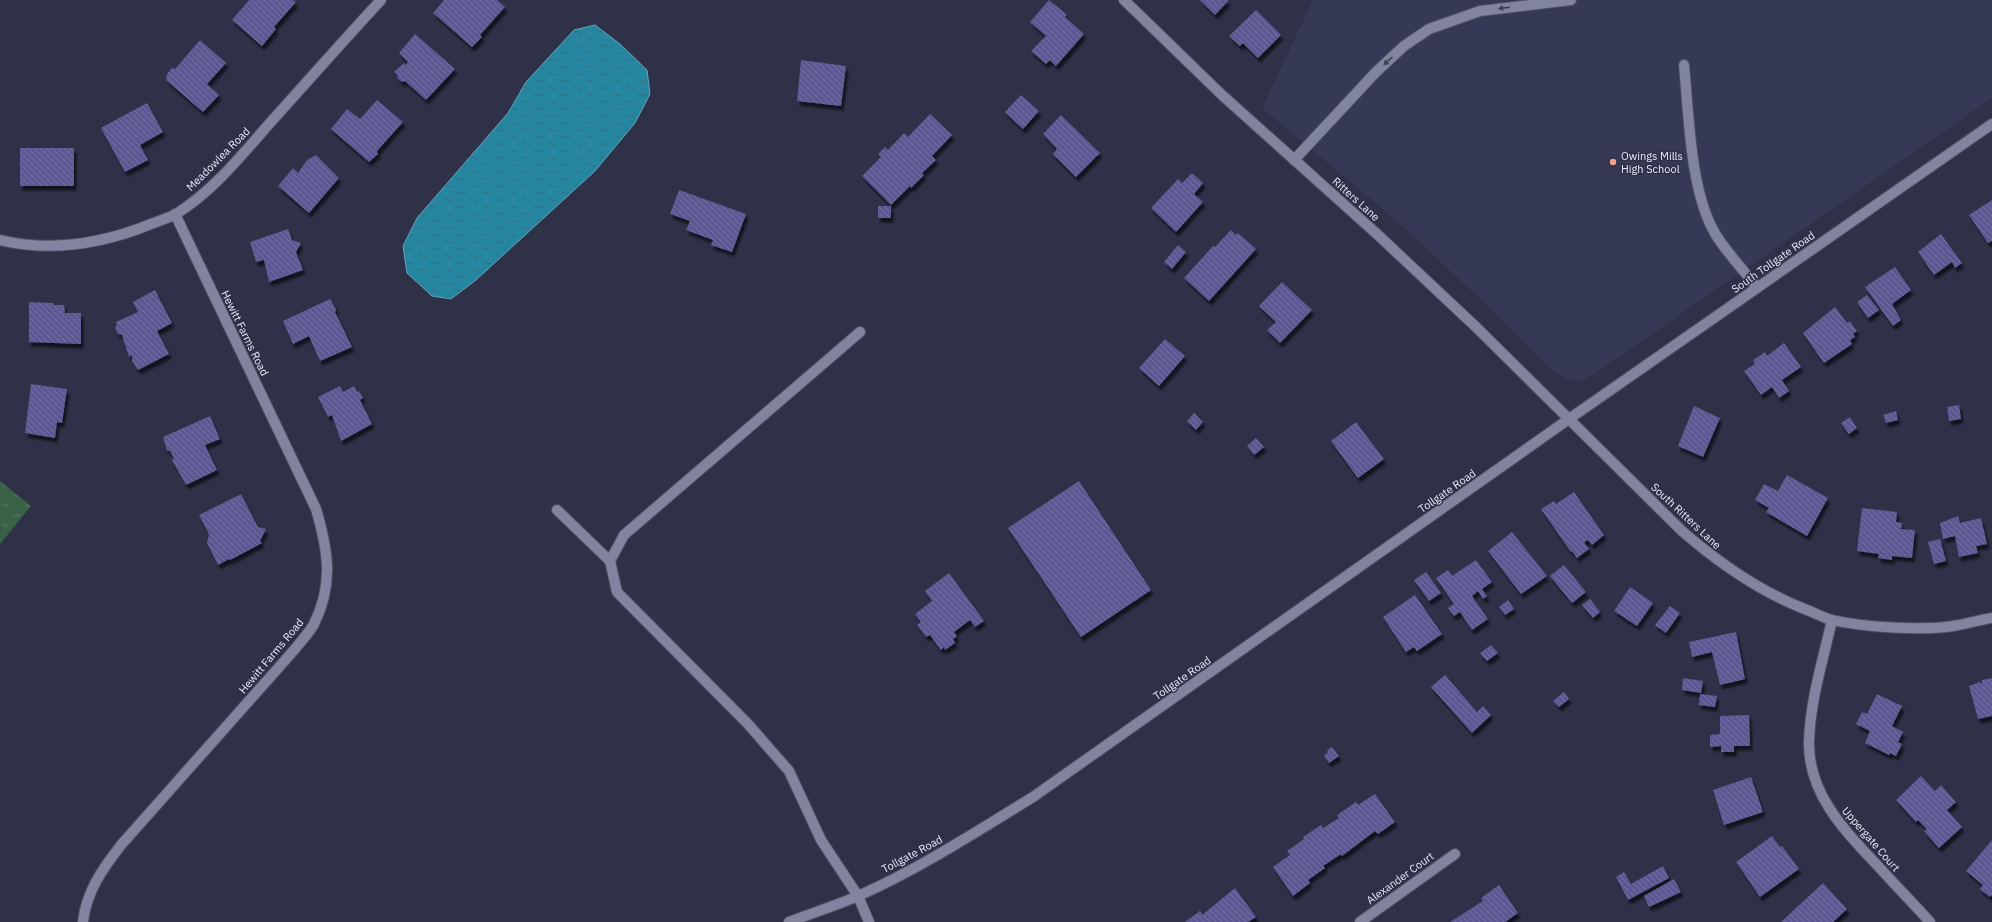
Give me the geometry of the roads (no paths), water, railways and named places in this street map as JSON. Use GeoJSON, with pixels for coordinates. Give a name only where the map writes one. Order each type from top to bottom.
{"type":"FeatureCollection","features":[{"type":"Feature","properties":{"kind":"street","name":"Meadowlea Road"},"geometry":{"type":"LineString","coordinates":[[0,240],[31,246],[61,246],[98,242],[132,232],[175,214],[206,191],[236,161],[380,0]]}},
{"type":"Feature","properties":{"kind":"street","name":"Ritters Lane"},"geometry":{"type":"LineString","coordinates":[[1124,0],[1222,95],[1378,235],[1569,419]]}},
{"type":"Feature","properties":{"kind":"street"},"geometry":{"type":"LineString","coordinates":[[1294,160],[1376,72],[1404,46],[1429,29],[1480,11],[1545,1],[1570,0]]}},
{"type":"Feature","properties":{"kind":"street"},"geometry":{"type":"LineString","coordinates":[[1684,65],[1692,149],[1700,195],[1716,234],[1757,288]]}},
{"type":"Feature","properties":{"kind":"street","name":"South Tollgate Road"},"geometry":{"type":"LineString","coordinates":[[1569,419],[1992,124]]}},
{"type":"Feature","properties":{"kind":"street","name":"Hewitt Farms Road"},"geometry":{"type":"LineString","coordinates":[[83,922],[84,914],[95,884],[102,870],[121,845],[295,649],[313,626],[323,603],[327,577],[326,544],[316,510],[175,214]]}},
{"type":"Feature","properties":{"kind":"street"},"geometry":{"type":"LineString","coordinates":[[610,561],[624,535],[860,332]]}},
{"type":"Feature","properties":{"kind":"street","name":"South Ritters Lane"},"geometry":{"type":"LineString","coordinates":[[1569,419],[1682,531],[1714,559],[1752,584],[1793,605],[1832,620],[1873,625],[1919,628],[1952,626],[1992,618]]}},
{"type":"Feature","properties":{"kind":"street","name":"Tollgate Road"},"geometry":{"type":"LineString","coordinates":[[789,922],[858,896],[915,867],[1033,797],[1569,419]]}},
{"type":"Feature","properties":{"kind":"street"},"geometry":{"type":"LineString","coordinates":[[556,510],[610,561],[617,592],[748,724],[789,771],[821,840],[858,896],[869,922]]}},
{"type":"Feature","properties":{"kind":"street","name":"Uppergate Court"},"geometry":{"type":"LineString","coordinates":[[1832,620],[1811,712],[1809,744],[1812,771],[1821,794],[1833,816],[1848,835],[1930,922]]}},
{"type":"Feature","properties":{"kind":"street","name":"Alexander Court"},"geometry":{"type":"LineString","coordinates":[[1360,922],[1455,854]]}},
{"type":"Feature","properties":{"kind":"water"},"geometry":{"type":"Polygon","coordinates":[[[595,25],[620,44],[647,70],[650,94],[635,123],[595,171],[476,280],[451,299],[432,296],[407,273],[403,246],[417,218],[508,113],[526,82],[574,30],[595,25]]]}},
{"type":"Feature","properties":{"kind":"place","name":"Owings Mills High School"},"geometry":{"type":"Point","coordinates":[1613,162]}}]}
